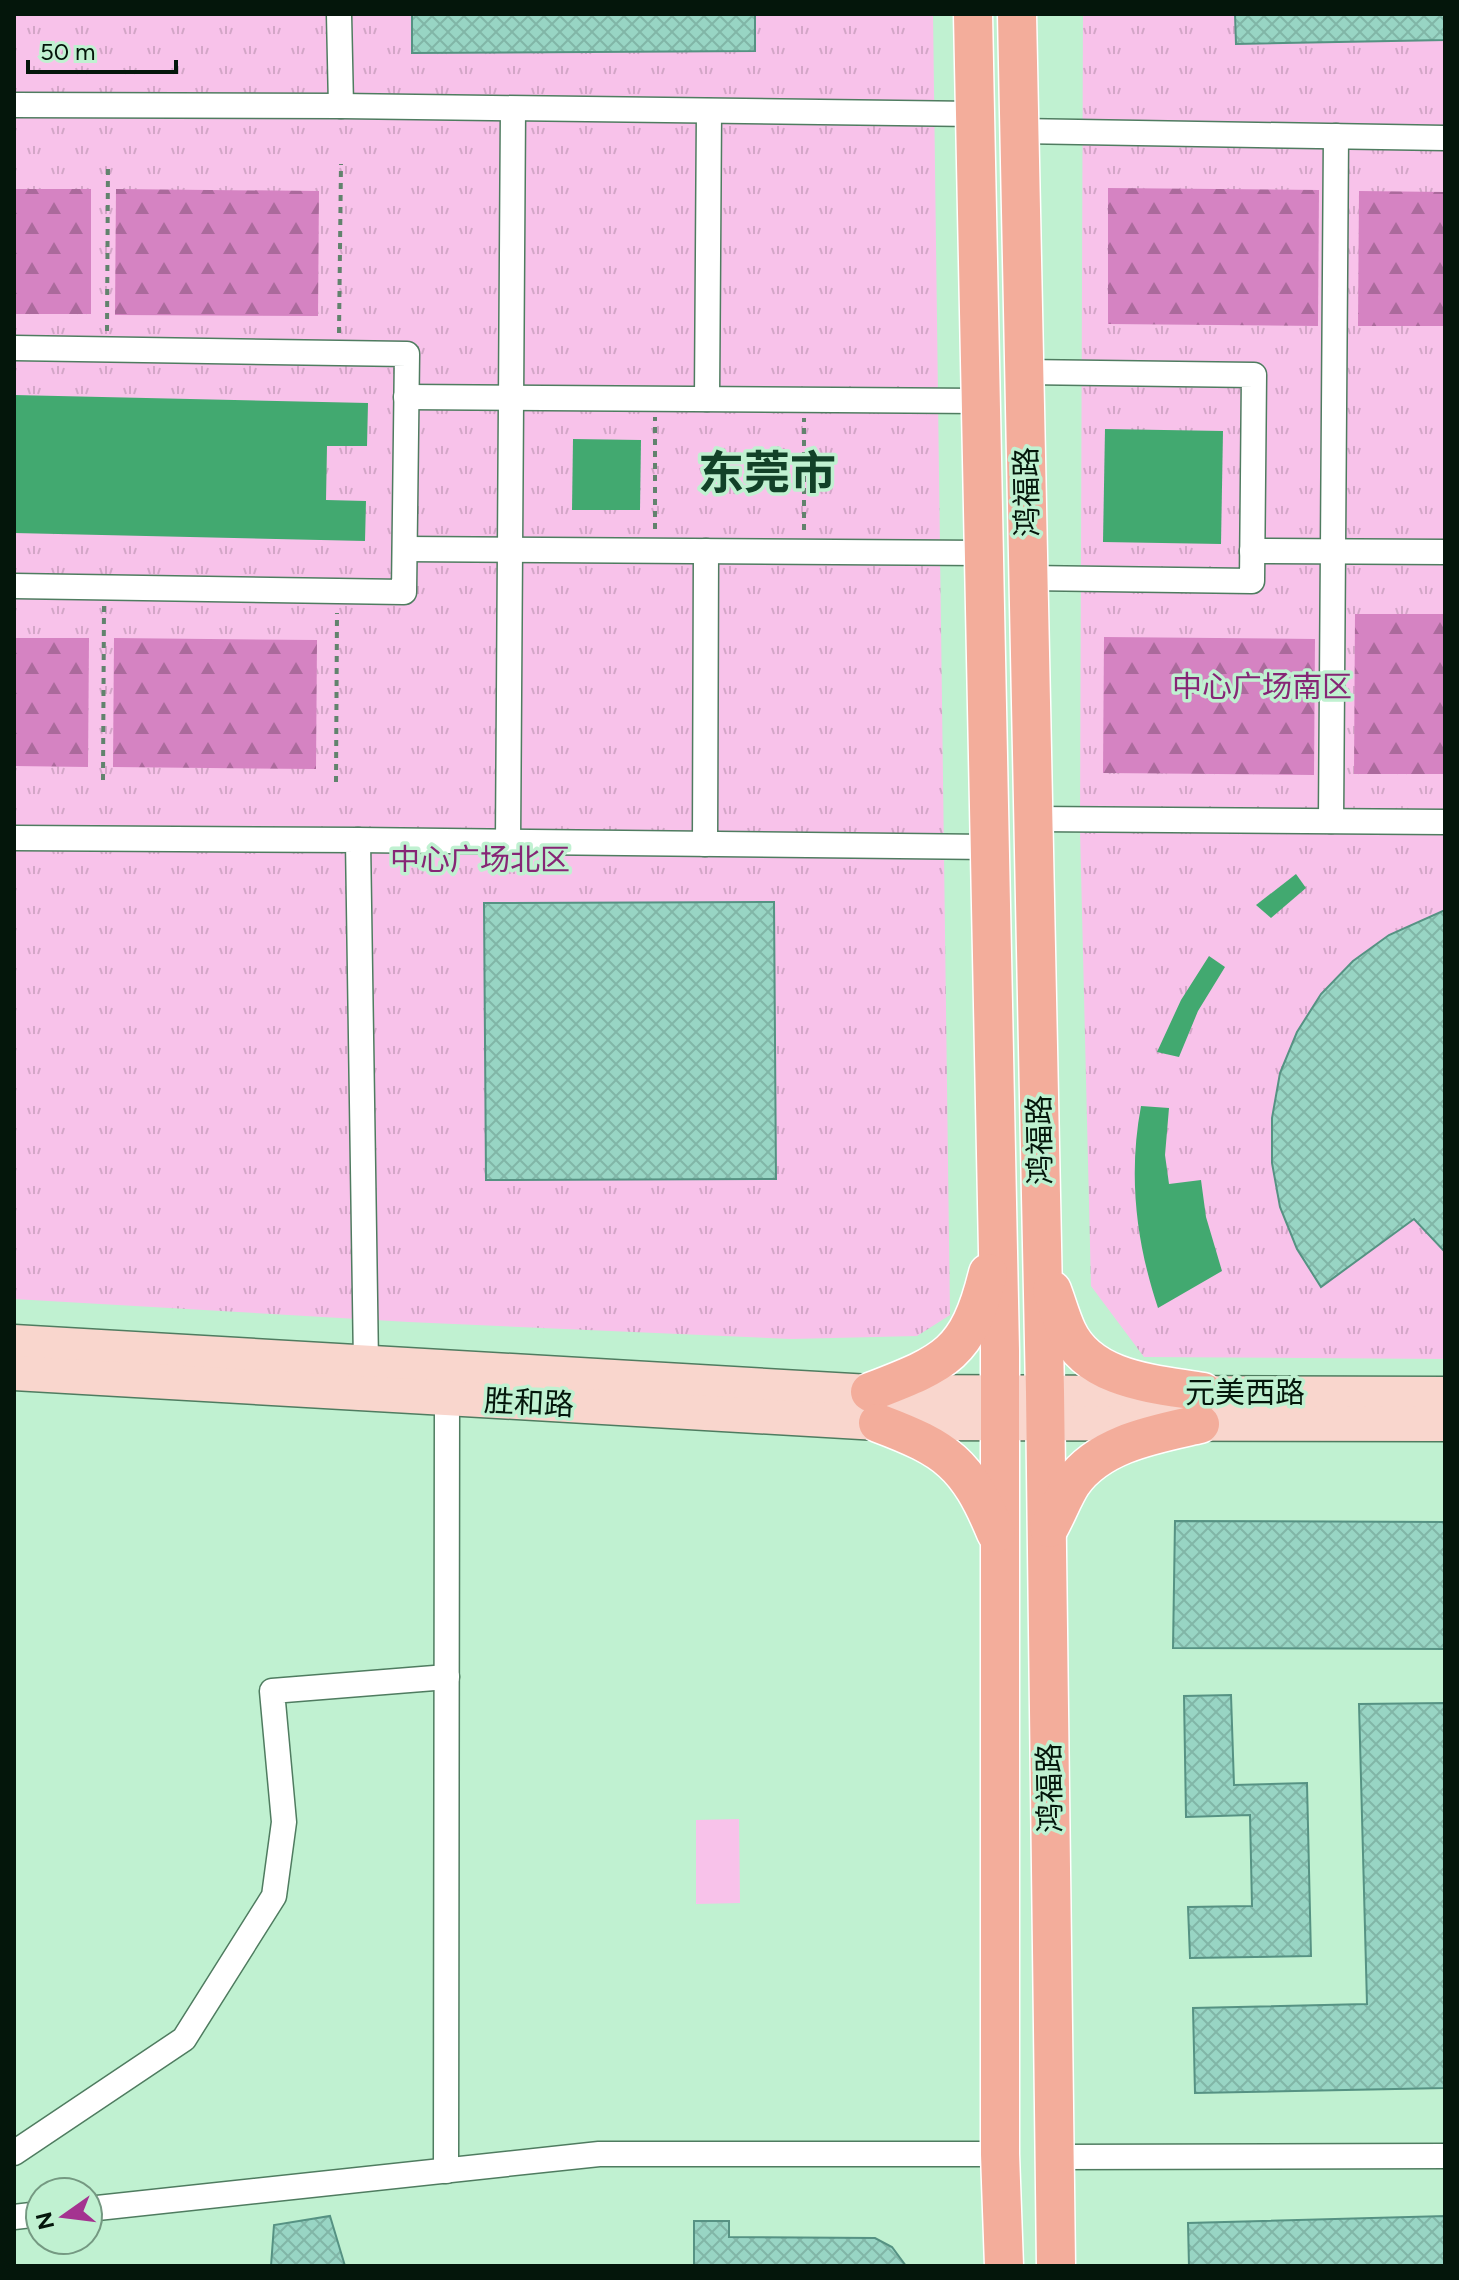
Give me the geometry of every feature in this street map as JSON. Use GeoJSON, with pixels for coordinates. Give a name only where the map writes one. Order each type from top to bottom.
{"type":"FeatureCollection","features":[{"type":"Feature","properties":{"kind":"main road","name":"鸿福路"},"geometry":{"type":"LineString","coordinates":[[973,14],[998,1236],[1000,2154],[1004,2266]]}},
{"type":"Feature","properties":{"kind":"main road","name":"鸿福路"},"geometry":{"type":"LineString","coordinates":[[1017,14],[1045,1408],[1056,2266]]}},
{"type":"Feature","properties":{"kind":"main road"},"geometry":{"type":"LineString","coordinates":[[1041,1228],[1051,1287],[1068,1334],[1100,1368],[1202,1408]]}},
{"type":"Feature","properties":{"kind":"main road"},"geometry":{"type":"LineString","coordinates":[[998,1236],[978,1315],[953,1352],[874,1408],[947,1455],[970,1480],[1000,1542]]}},
{"type":"Feature","properties":{"kind":"main road","name":"胜和路"},"geometry":{"type":"LineString","coordinates":[[14,1342],[366,1364],[874,1408]]}},
{"type":"Feature","properties":{"kind":"main road","name":"胜和路"},"geometry":{"type":"LineString","coordinates":[[14,1373],[447,1399],[874,1408],[1045,1408]]}},
{"type":"Feature","properties":{"kind":"main road","name":"元美西路"},"geometry":{"type":"LineString","coordinates":[[1045,1408],[1202,1408],[1445,1394]]}},
{"type":"Feature","properties":{"kind":"main road"},"geometry":{"type":"LineString","coordinates":[[1046,1534],[1072,1483],[1093,1461],[1202,1408]]}},
{"type":"Feature","properties":{"kind":"main road","name":"元美西路"},"geometry":{"type":"LineString","coordinates":[[1202,1408],[1445,1424]]}},
{"type":"Feature","properties":{"kind":"street"},"geometry":{"type":"LineString","coordinates":[[339,14],[341,106]]}},
{"type":"Feature","properties":{"kind":"street"},"geometry":{"type":"LineString","coordinates":[[14,105],[975,114]]}},
{"type":"Feature","properties":{"kind":"street"},"geometry":{"type":"LineString","coordinates":[[508,842],[513,109]]}},
{"type":"Feature","properties":{"kind":"street"},"geometry":{"type":"LineString","coordinates":[[707,399],[709,111]]}},
{"type":"Feature","properties":{"kind":"street"},"geometry":{"type":"LineString","coordinates":[[1019,131],[1445,138]]}},
{"type":"Feature","properties":{"kind":"street"},"geometry":{"type":"LineString","coordinates":[[1331,821],[1336,136]]}},
{"type":"Feature","properties":{"kind":"street"},"geometry":{"type":"LineString","coordinates":[[14,348],[407,354],[404,592],[14,586]]}},
{"type":"Feature","properties":{"kind":"street"},"geometry":{"type":"LineString","coordinates":[[1024,372],[1254,375],[1252,581],[1028,578]]}},
{"type":"Feature","properties":{"kind":"street"},"geometry":{"type":"LineString","coordinates":[[406,397],[981,401]]}},
{"type":"Feature","properties":{"kind":"street"},"geometry":{"type":"LineString","coordinates":[[405,549],[984,553]]}},
{"type":"Feature","properties":{"kind":"street"},"geometry":{"type":"LineString","coordinates":[[705,844],[706,551]]}},
{"type":"Feature","properties":{"kind":"street"},"geometry":{"type":"LineString","coordinates":[[1252,551],[1445,552]]}},
{"type":"Feature","properties":{"kind":"street"},"geometry":{"type":"LineString","coordinates":[[1033,819],[1445,822]]}},
{"type":"Feature","properties":{"kind":"street"},"geometry":{"type":"LineString","coordinates":[[14,838],[990,847]]}},
{"type":"Feature","properties":{"kind":"street"},"geometry":{"type":"LineString","coordinates":[[358,840],[366,1364]]}},
{"type":"Feature","properties":{"kind":"street"},"geometry":{"type":"LineString","coordinates":[[446,2171],[447,1399]]}},
{"type":"Feature","properties":{"kind":"street"},"geometry":{"type":"LineString","coordinates":[[14,2153],[184,2039],[274,1896],[284,1822],[272,1691],[447,1677]]}},
{"type":"Feature","properties":{"kind":"street"},"geometry":{"type":"LineString","coordinates":[[104,2207],[599,2154],[1000,2154]]}},
{"type":"Feature","properties":{"kind":"street"},"geometry":{"type":"LineString","coordinates":[[1055,2157],[1445,2156]]}},
{"type":"Feature","properties":{"kind":"path"},"geometry":{"type":"LineString","coordinates":[[106,349],[108,164]]}},
{"type":"Feature","properties":{"kind":"path"},"geometry":{"type":"LineString","coordinates":[[339,353],[341,164]]}},
{"type":"Feature","properties":{"kind":"path"},"geometry":{"type":"LineString","coordinates":[[654,551],[655,399]]}},
{"type":"Feature","properties":{"kind":"path"},"geometry":{"type":"LineString","coordinates":[[804,400],[804,552]]}},
{"type":"Feature","properties":{"kind":"path"},"geometry":{"type":"LineString","coordinates":[[103,780],[105,587]]}},
{"type":"Feature","properties":{"kind":"path"},"geometry":{"type":"LineString","coordinates":[[336,782],[338,591]]}},
{"type":"Feature","properties":{"kind":"green space","name":"中心广场北区"},"geometry":{"type":"Polygon","coordinates":[[[14,14],[933,14],[950,1315],[917,1336],[791,1339],[409,1322],[14,1299],[14,14]]]}},
{"type":"Feature","properties":{"kind":"green space","name":"中心广场南区"},"geometry":{"type":"Polygon","coordinates":[[[1083,14],[1445,14],[1445,1359],[1144,1357],[1091,1286],[1080,829],[1083,14]]]}},
{"type":"Feature","properties":{"kind":"green space"},"geometry":{"type":"Polygon","coordinates":[[[1108,188],[1319,190],[1318,326],[1108,324],[1108,188]]]}},
{"type":"Feature","properties":{"kind":"green space"},"geometry":{"type":"Polygon","coordinates":[[[14,189],[91,189],[91,314],[14,314],[14,189]]]}},
{"type":"Feature","properties":{"kind":"green space"},"geometry":{"type":"Polygon","coordinates":[[[116,189],[319,191],[318,316],[115,315],[116,189]]]}},
{"type":"Feature","properties":{"kind":"green space"},"geometry":{"type":"Polygon","coordinates":[[[1359,191],[1445,192],[1445,326],[1358,326],[1359,191]]]}},
{"type":"Feature","properties":{"kind":"green space"},"geometry":{"type":"Polygon","coordinates":[[[1355,614],[1445,614],[1445,774],[1354,774],[1355,614]]]}},
{"type":"Feature","properties":{"kind":"green space"},"geometry":{"type":"Polygon","coordinates":[[[1104,637],[1315,639],[1314,775],[1103,773],[1104,637]]]}},
{"type":"Feature","properties":{"kind":"green space"},"geometry":{"type":"Polygon","coordinates":[[[14,638],[89,638],[88,767],[14,766],[14,638]]]}},
{"type":"Feature","properties":{"kind":"green space"},"geometry":{"type":"Polygon","coordinates":[[[114,638],[317,640],[316,769],[113,767],[114,638]]]}},
{"type":"Feature","properties":{"kind":"green space"},"geometry":{"type":"Polygon","coordinates":[[[739,1819],[740,1903],[696,1904],[696,1820],[739,1819]]]}},
{"type":"Feature","properties":{"kind":"shaded area"},"geometry":{"type":"Polygon","coordinates":[[[14,395],[368,403],[367,446],[327,446],[326,500],[366,501],[365,541],[14,533],[14,395]]]}},
{"type":"Feature","properties":{"kind":"shaded area"},"geometry":{"type":"Polygon","coordinates":[[[1105,429],[1223,431],[1221,544],[1103,542],[1105,429]]]}},
{"type":"Feature","properties":{"kind":"shaded area"},"geometry":{"type":"Polygon","coordinates":[[[573,439],[641,440],[640,510],[572,510],[573,439]]]}},
{"type":"Feature","properties":{"kind":"shaded area"},"geometry":{"type":"Polygon","coordinates":[[[1296,874],[1306,888],[1271,918],[1256,905],[1296,874]]]}},
{"type":"Feature","properties":{"kind":"shaded area"},"geometry":{"type":"Polygon","coordinates":[[[1209,956],[1225,967],[1198,1011],[1179,1057],[1157,1052],[1181,1000],[1209,956]]]}},
{"type":"Feature","properties":{"kind":"shaded area"},"geometry":{"type":"Polygon","coordinates":[[[1141,1106],[1169,1108],[1165,1155],[1169,1184],[1201,1180],[1206,1217],[1222,1271],[1158,1308],[1144,1258],[1136,1208],[1135,1157],[1141,1106]]]}},
{"type":"Feature","properties":{"kind":"building"},"geometry":{"type":"Polygon","coordinates":[[[412,14],[755,14],[755,51],[412,53],[412,14]]]}},
{"type":"Feature","properties":{"kind":"building"},"geometry":{"type":"Polygon","coordinates":[[[1235,14],[1445,14],[1445,40],[1236,44],[1235,14]]]}},
{"type":"Feature","properties":{"kind":"building"},"geometry":{"type":"Polygon","coordinates":[[[774,902],[776,1179],[486,1180],[484,903],[774,902]]]}},
{"type":"Feature","properties":{"kind":"building"},"geometry":{"type":"Polygon","coordinates":[[[1445,910],[1445,1252],[1414,1219],[1321,1287],[1297,1249],[1280,1207],[1272,1163],[1272,1118],[1280,1073],[1297,1032],[1321,994],[1353,961],[1389,935],[1445,910]]]}},
{"type":"Feature","properties":{"kind":"building"},"geometry":{"type":"Polygon","coordinates":[[[1175,1521],[1445,1522],[1445,1649],[1173,1648],[1175,1521]]]}},
{"type":"Feature","properties":{"kind":"building"},"geometry":{"type":"Polygon","coordinates":[[[1231,1695],[1234,1785],[1307,1783],[1311,1956],[1190,1958],[1188,1907],[1252,1906],[1250,1815],[1186,1817],[1184,1696],[1231,1695]]]}},
{"type":"Feature","properties":{"kind":"building"},"geometry":{"type":"Polygon","coordinates":[[[1445,1703],[1445,2088],[1195,2093],[1193,2008],[1367,2004],[1359,1704],[1445,1703]]]}},
{"type":"Feature","properties":{"kind":"building"},"geometry":{"type":"Polygon","coordinates":[[[330,2216],[345,2266],[271,2266],[274,2225],[330,2216]]]}},
{"type":"Feature","properties":{"kind":"building"},"geometry":{"type":"Polygon","coordinates":[[[1445,2216],[1445,2266],[1189,2266],[1188,2223],[1445,2216]]]}},
{"type":"Feature","properties":{"kind":"building"},"geometry":{"type":"Polygon","coordinates":[[[694,2221],[729,2221],[729,2237],[875,2238],[892,2247],[906,2266],[694,2266],[694,2221]]]}},
{"type":"Feature","properties":{"kind":"district","name":"东莞市"},"geometry":{"type":"Point","coordinates":[767,473]}}]}
